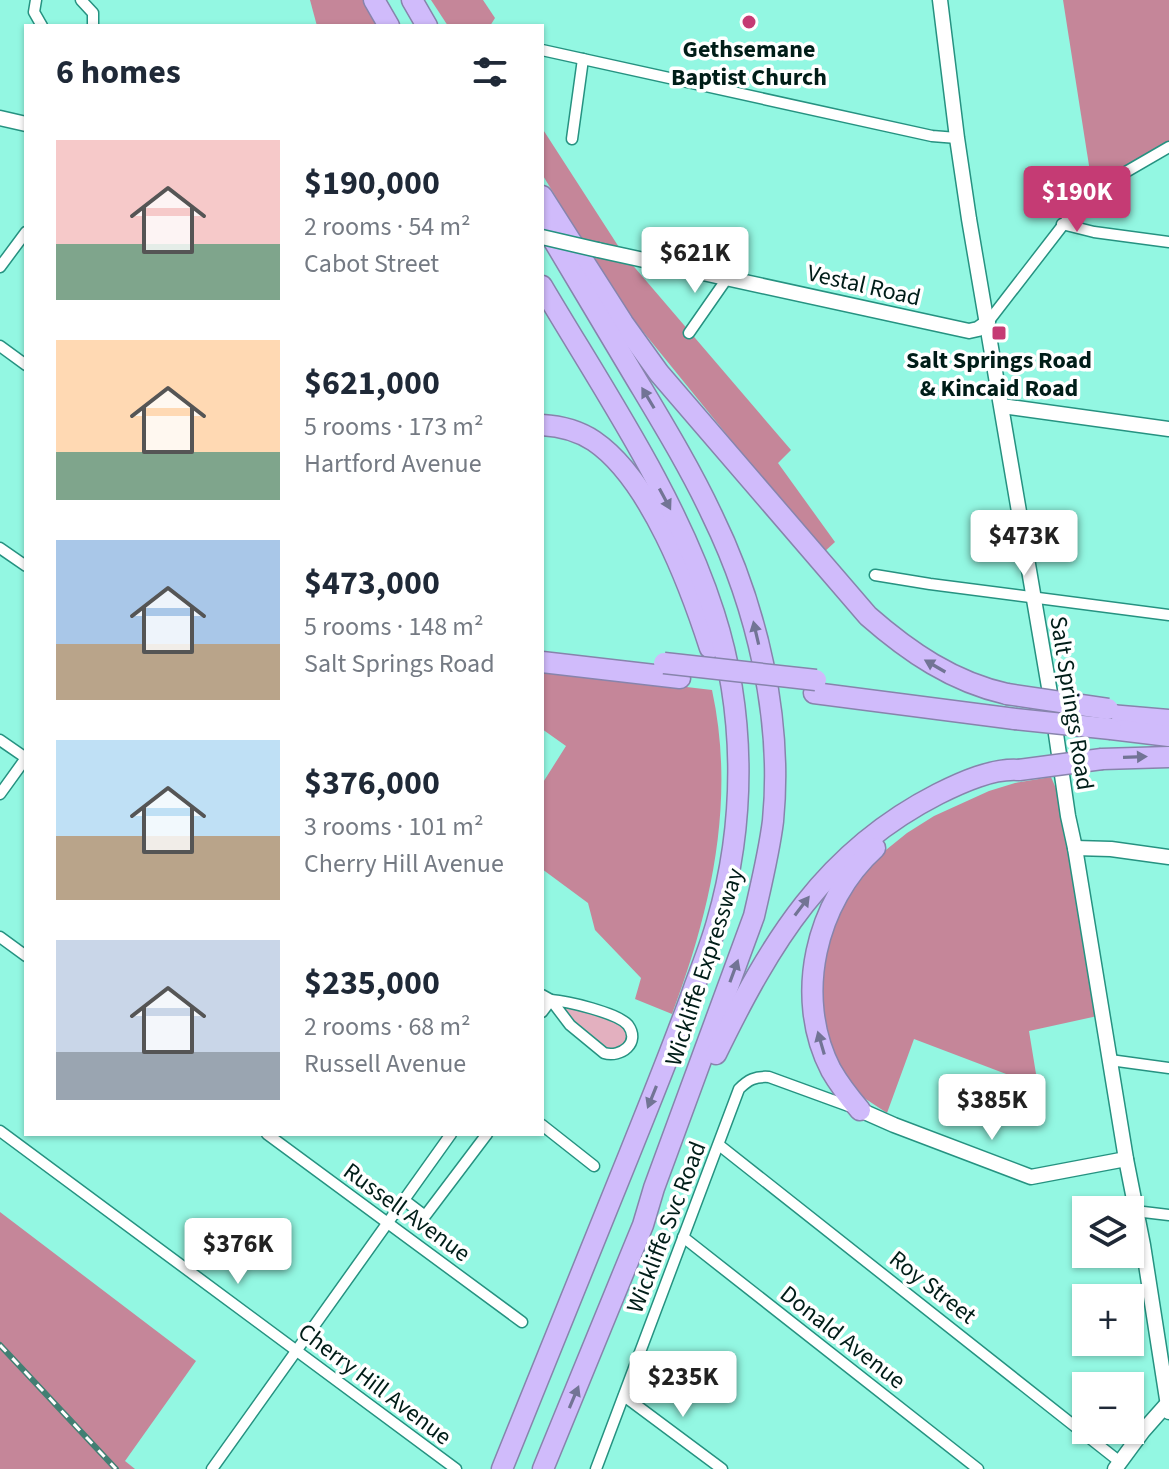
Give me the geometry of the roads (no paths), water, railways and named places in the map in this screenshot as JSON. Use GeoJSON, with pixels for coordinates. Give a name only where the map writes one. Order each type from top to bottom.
{"type":"FeatureCollection","features":[{"type":"Feature","properties":{"kind":"highway"},"geometry":{"type":"LineString","coordinates":[[374,0],[388,24]]}},
{"type":"Feature","properties":{"kind":"highway"},"geometry":{"type":"LineString","coordinates":[[412,0],[426,24]]}},
{"type":"Feature","properties":{"kind":"highway"},"geometry":{"type":"LineString","coordinates":[[544,199],[623,323],[659,373],[868,616],[900,643],[936,666],[1011,706]]}},
{"type":"Feature","properties":{"kind":"highway","name":"Wickliffe Expressway"},"geometry":{"type":"LineString","coordinates":[[543,1469],[623,1279],[754,916],[772,821],[774,756],[772,718],[757,634],[712,514],[673,440],[544,224]]}},
{"type":"Feature","properties":{"kind":"highway","name":"Wickliffe Expressway"},"geometry":{"type":"LineString","coordinates":[[506,1460],[676,1037],[717,924],[727,884],[737,806],[739,758],[734,693],[722,639],[696,564],[642,456],[544,289]]}},
{"type":"Feature","properties":{"kind":"highway"},"geometry":{"type":"LineString","coordinates":[[544,425],[571,430],[595,441],[630,477],[661,526],[681,567],[712,654],[724,710],[727,799],[716,900],[702,967]]}},
{"type":"Feature","properties":{"kind":"highway"},"geometry":{"type":"LineString","coordinates":[[544,648],[815,687]]}},
{"type":"Feature","properties":{"kind":"highway"},"geometry":{"type":"LineString","coordinates":[[544,662],[1110,718],[1169,720]]}},
{"type":"Feature","properties":{"kind":"highway"},"geometry":{"type":"LineString","coordinates":[[1110,718],[1169,736]]}},
{"type":"Feature","properties":{"kind":"highway"},"geometry":{"type":"LineString","coordinates":[[643,1225],[663,1191],[712,1062],[772,948],[812,894],[862,843],[912,808],[948,789],[1005,769],[1019,770],[1102,759],[1169,757]]}},
{"type":"Feature","properties":{"kind":"highway"},"geometry":{"type":"LineString","coordinates":[[860,1110],[830,1068],[815,1020],[814,960],[819,937],[833,902],[858,865],[895,832],[932,809],[1019,770]]}},
{"type":"Feature","properties":{"kind":"street"},"geometry":{"type":"LineString","coordinates":[[36,0],[34,12],[41,24]]}},
{"type":"Feature","properties":{"kind":"street"},"geometry":{"type":"LineString","coordinates":[[81,0],[93,13],[93,24]]}},
{"type":"Feature","properties":{"kind":"street","name":"Salt Springs Road"},"geometry":{"type":"LineString","coordinates":[[940,0],[957,138],[1132,1196]]}},
{"type":"Feature","properties":{"kind":"street"},"geometry":{"type":"LineString","coordinates":[[544,50],[932,136],[957,138]]}},
{"type":"Feature","properties":{"kind":"street"},"geometry":{"type":"LineString","coordinates":[[572,139],[583,59]]}},
{"type":"Feature","properties":{"kind":"street"},"geometry":{"type":"LineString","coordinates":[[0,118],[24,124]]}},
{"type":"Feature","properties":{"kind":"street"},"geometry":{"type":"LineString","coordinates":[[988,322],[1080,203],[1093,191],[1169,147]]}},
{"type":"Feature","properties":{"kind":"street"},"geometry":{"type":"LineString","coordinates":[[1062,224],[1094,232],[1169,242]]}},
{"type":"Feature","properties":{"kind":"street"},"geometry":{"type":"LineString","coordinates":[[0,267],[24,235]]}},
{"type":"Feature","properties":{"kind":"street","name":"Vestal Road"},"geometry":{"type":"LineString","coordinates":[[544,237],[969,331],[988,322]]}},
{"type":"Feature","properties":{"kind":"street"},"geometry":{"type":"LineString","coordinates":[[689,333],[728,277]]}},
{"type":"Feature","properties":{"kind":"street"},"geometry":{"type":"LineString","coordinates":[[0,346],[24,364]]}},
{"type":"Feature","properties":{"kind":"street"},"geometry":{"type":"LineString","coordinates":[[1002,406],[1169,429]]}},
{"type":"Feature","properties":{"kind":"street"},"geometry":{"type":"LineString","coordinates":[[0,548],[24,565]]}},
{"type":"Feature","properties":{"kind":"street"},"geometry":{"type":"LineString","coordinates":[[875,575],[1169,615]]}},
{"type":"Feature","properties":{"kind":"street"},"geometry":{"type":"LineString","coordinates":[[0,740],[24,757]]}},
{"type":"Feature","properties":{"kind":"street"},"geometry":{"type":"LineString","coordinates":[[0,794],[24,761]]}},
{"type":"Feature","properties":{"kind":"street"},"geometry":{"type":"LineString","coordinates":[[1075,848],[1111,849],[1169,857]]}},
{"type":"Feature","properties":{"kind":"street"},"geometry":{"type":"LineString","coordinates":[[0,937],[24,955]]}},
{"type":"Feature","properties":{"kind":"street"},"geometry":{"type":"LineString","coordinates":[[546,998],[583,1005],[623,1021],[630,1029],[630,1045],[620,1054],[604,1053],[570,1025],[546,998]]}},
{"type":"Feature","properties":{"kind":"street"},"geometry":{"type":"LineString","coordinates":[[1110,1060],[1169,1068]]}},
{"type":"Feature","properties":{"kind":"street","name":"Wickliffe Svc Road"},"geometry":{"type":"LineString","coordinates":[[596,1469],[739,1089],[746,1082],[761,1076],[860,1110]]}},
{"type":"Feature","properties":{"kind":"street"},"geometry":{"type":"LineString","coordinates":[[860,1110],[1031,1177],[1126,1159]]}},
{"type":"Feature","properties":{"kind":"street"},"geometry":{"type":"LineString","coordinates":[[544,1127],[594,1166]]}},
{"type":"Feature","properties":{"kind":"street","name":"Cherry Hill Avenue"},"geometry":{"type":"LineString","coordinates":[[0,1131],[456,1469]]}},
{"type":"Feature","properties":{"kind":"street","name":"Russell Avenue"},"geometry":{"type":"LineString","coordinates":[[270,1136],[522,1322]]}},
{"type":"Feature","properties":{"kind":"street"},"geometry":{"type":"LineString","coordinates":[[212,1469],[450,1136]]}},
{"type":"Feature","properties":{"kind":"street"},"geometry":{"type":"LineString","coordinates":[[404,1200],[425,1216],[485,1136]]}},
{"type":"Feature","properties":{"kind":"street","name":"Roy Street"},"geometry":{"type":"LineString","coordinates":[[719,1145],[1118,1465]]}},
{"type":"Feature","properties":{"kind":"street"},"geometry":{"type":"LineString","coordinates":[[1144,1212],[1169,1215]]}},
{"type":"Feature","properties":{"kind":"street","name":"Donald Avenue"},"geometry":{"type":"LineString","coordinates":[[683,1237],[978,1469]]}},
{"type":"Feature","properties":{"kind":"street","name":"Salt Springs Road"},"geometry":{"type":"LineString","coordinates":[[1144,1252],[1168,1408]]}},
{"type":"Feature","properties":{"kind":"street"},"geometry":{"type":"LineString","coordinates":[[624,1396],[722,1469]]}},
{"type":"Feature","properties":{"kind":"street"},"geometry":{"type":"LineString","coordinates":[[1118,1465],[1152,1420],[1168,1408]]}},
{"type":"Feature","properties":{"kind":"railway"},"geometry":{"type":"LineString","coordinates":[[0,1345],[116,1469]]}},
{"type":"Feature","properties":{"kind":"place","name":"Gethsemane Baptist Church"},"geometry":{"type":"Point","coordinates":[749,22]}},
{"type":"Feature","properties":{"kind":"place","name":"Salt Springs Road & Kincaid Road"},"geometry":{"type":"Point","coordinates":[999,333]}}]}
